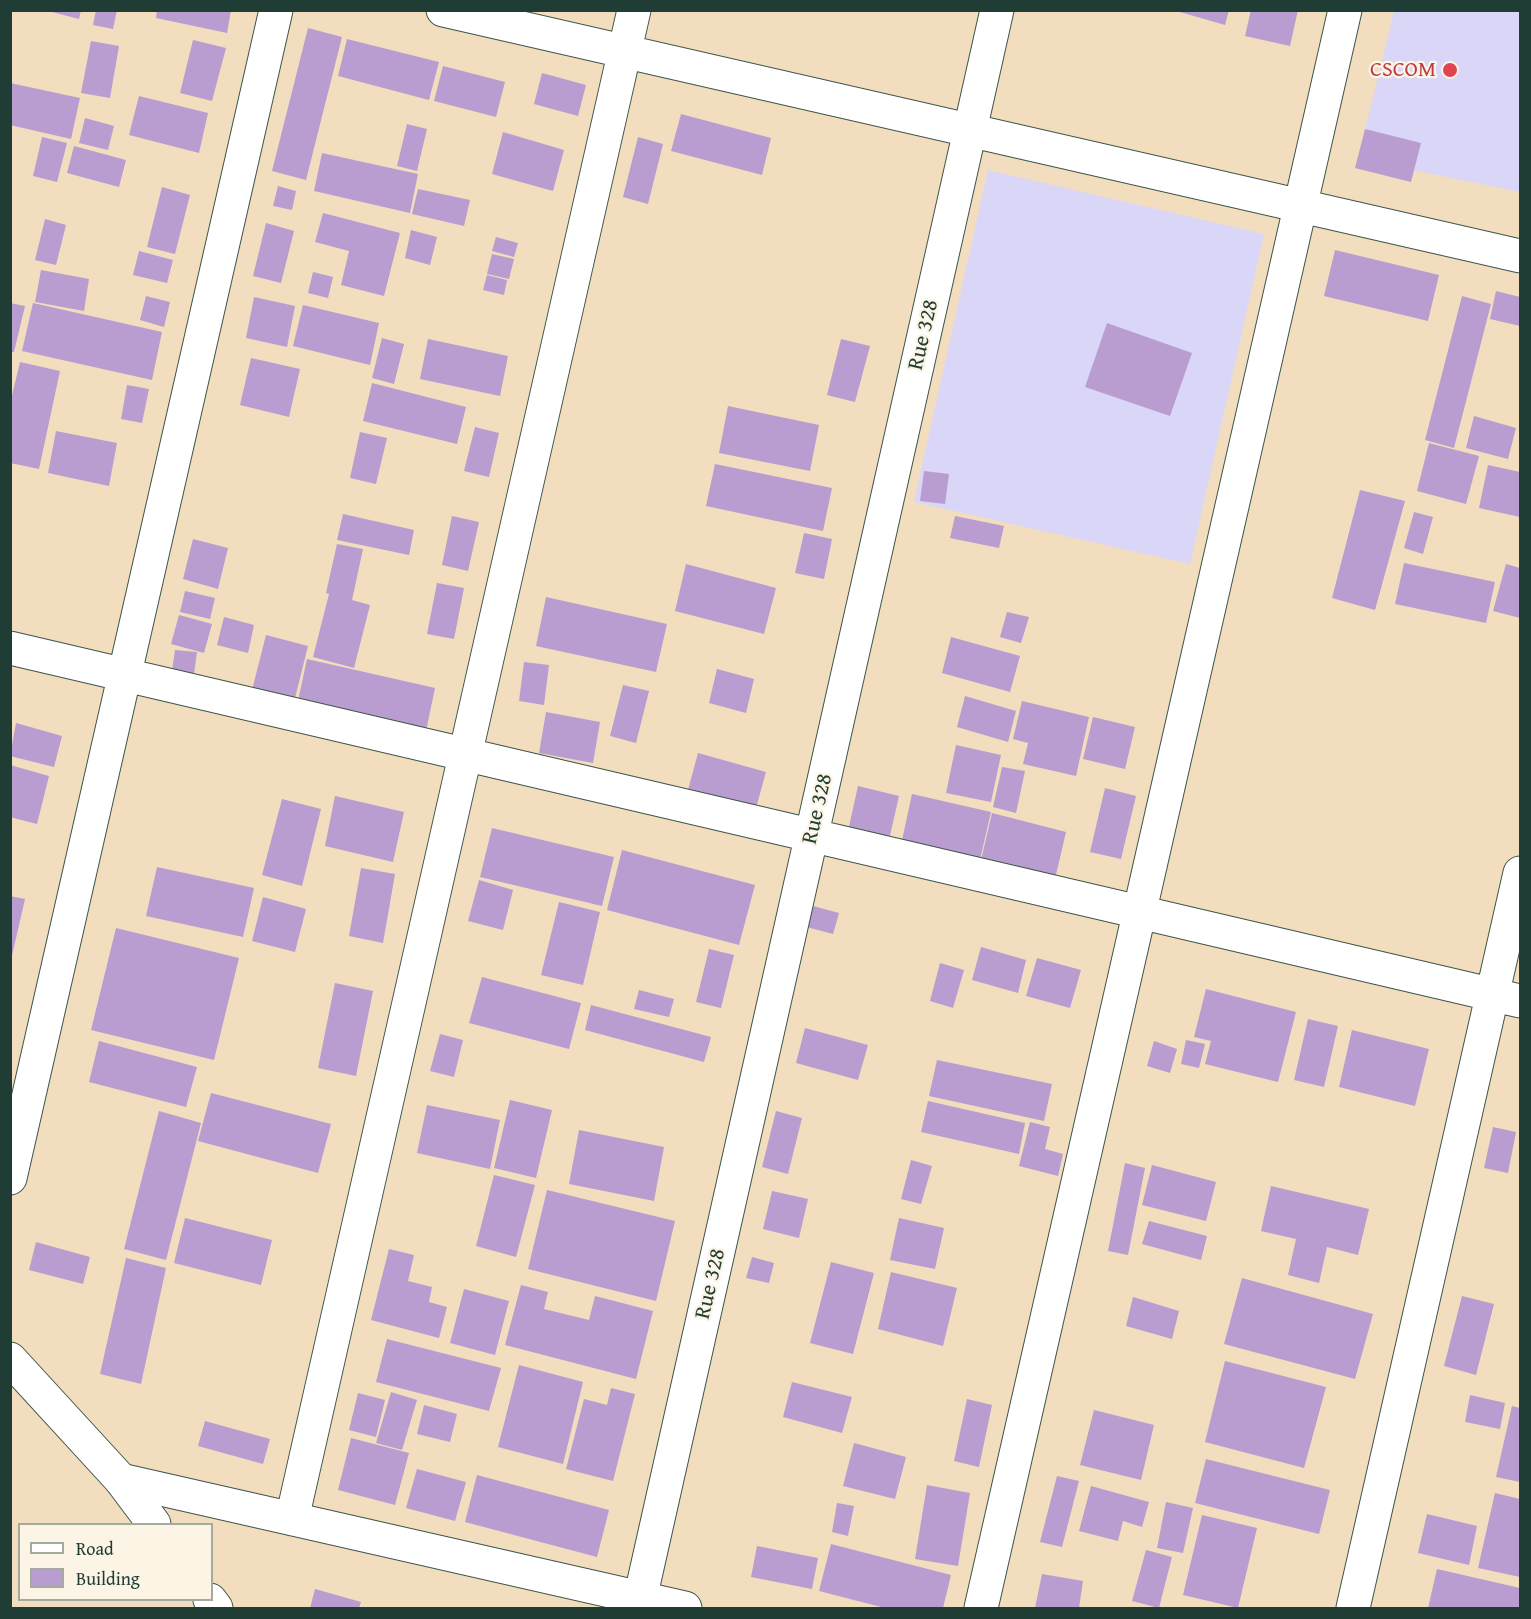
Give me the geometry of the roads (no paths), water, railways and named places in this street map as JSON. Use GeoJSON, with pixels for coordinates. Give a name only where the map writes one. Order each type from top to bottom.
{"type":"FeatureCollection","features":[{"type":"Feature","properties":{"kind":"street"},"geometry":{"type":"LineString","coordinates":[[10,1178],[276,10]]}},
{"type":"Feature","properties":{"kind":"street"},"geometry":{"type":"LineString","coordinates":[[443,10],[1521,256]]}},
{"type":"Feature","properties":{"kind":"street"},"geometry":{"type":"LineString","coordinates":[[292,1519],[634,10]]}},
{"type":"Feature","properties":{"kind":"street","name":"Rue 328"},"geometry":{"type":"LineString","coordinates":[[639,1603],[998,10]]}},
{"type":"Feature","properties":{"kind":"street"},"geometry":{"type":"LineString","coordinates":[[981,1608],[1345,10]]}},
{"type":"Feature","properties":{"kind":"street"},"geometry":{"type":"LineString","coordinates":[[10,648],[1507,998]]}},
{"type":"Feature","properties":{"kind":"street"},"geometry":{"type":"LineString","coordinates":[[1353,1608],[1507,998],[1521,873]]}},
{"type":"Feature","properties":{"kind":"street"},"geometry":{"type":"LineString","coordinates":[[10,1359],[121,1480],[153,1523]]}},
{"type":"Feature","properties":{"kind":"street"},"geometry":{"type":"LineString","coordinates":[[121,1480],[639,1603],[685,1608]]}},
{"type":"Feature","properties":{"kind":"place","name":"CSCOM"},"geometry":{"type":"Point","coordinates":[1450,70]}}]}
